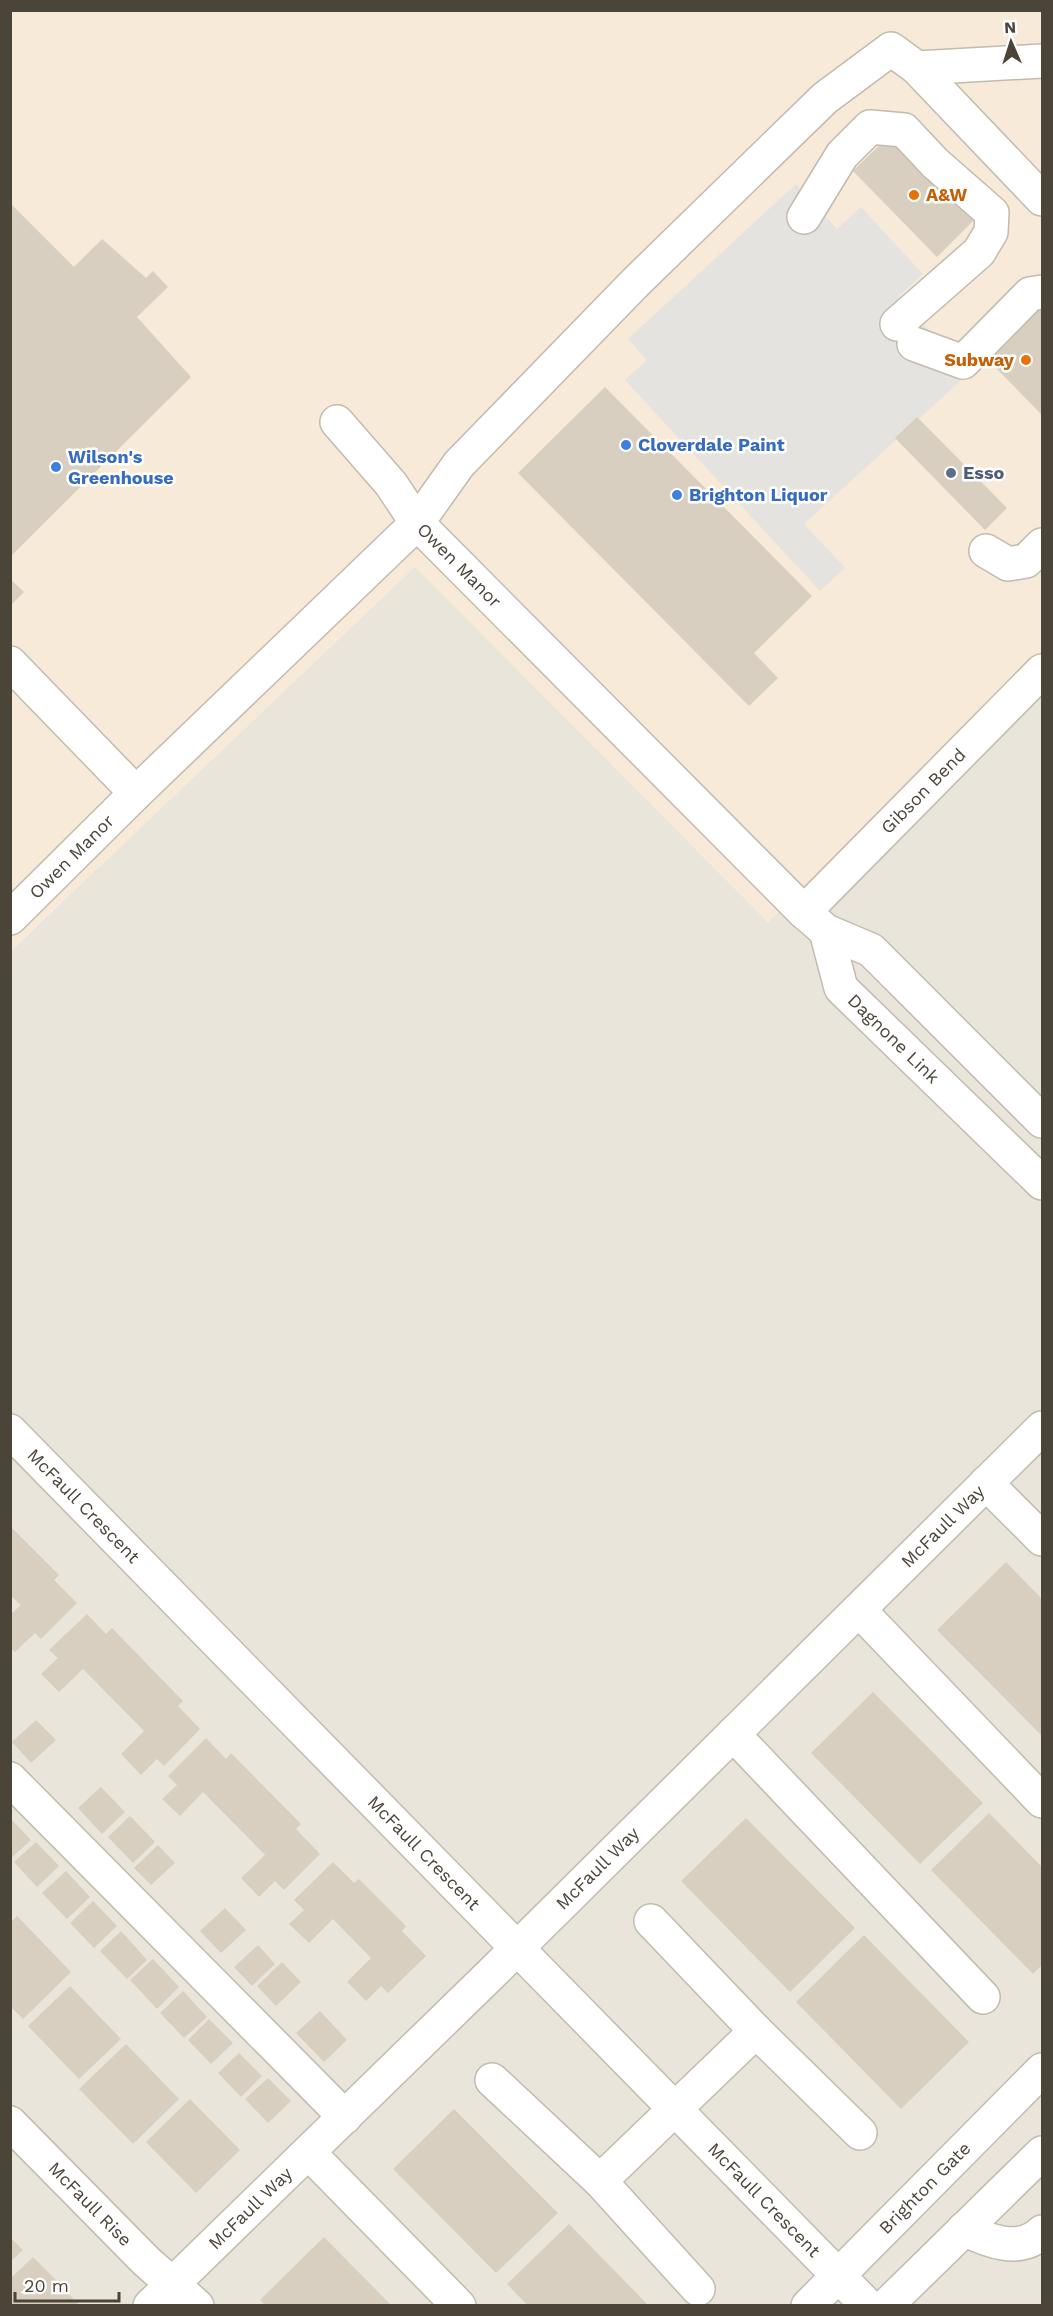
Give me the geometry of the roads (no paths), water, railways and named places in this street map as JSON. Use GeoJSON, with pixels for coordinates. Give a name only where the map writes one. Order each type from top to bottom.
{"type":"FeatureCollection","features":[{"type":"Feature","properties":{"kind":"street"},"geometry":{"type":"LineString","coordinates":[[337,422],[390,484],[417,523],[459,464],[636,282],[825,98],[891,48],[917,68],[1042,199]]}},
{"type":"Feature","properties":{"kind":"street"},"geometry":{"type":"LineString","coordinates":[[917,68],[1042,62]]}},
{"type":"Feature","properties":{"kind":"street"},"geometry":{"type":"LineString","coordinates":[[804,217],[842,155],[870,127],[904,130],[936,163],[992,213],[991,232],[979,252],[906,334],[963,362],[1030,294],[1042,292]]}},
{"type":"Feature","properties":{"kind":"street","name":"Owen Manor"},"geometry":{"type":"LineString","coordinates":[[10,918],[136,793],[417,523],[815,922]]}},
{"type":"Feature","properties":{"kind":"street"},"geometry":{"type":"LineString","coordinates":[[986,552],[1008,564],[1026,561],[1042,544]]}},
{"type":"Feature","properties":{"kind":"street"},"geometry":{"type":"LineString","coordinates":[[10,663],[136,793]]}},
{"type":"Feature","properties":{"kind":"street","name":"Gibson Bend"},"geometry":{"type":"LineString","coordinates":[[815,922],[1042,671]]}},
{"type":"Feature","properties":{"kind":"street"},"geometry":{"type":"LineString","coordinates":[[815,922],[871,950],[1042,1121]]}},
{"type":"Feature","properties":{"kind":"street","name":"Dagnone Link"},"geometry":{"type":"LineString","coordinates":[[815,922],[841,988],[1042,1183]]}},
{"type":"Feature","properties":{"kind":"street","name":"McFaull Way"},"geometry":{"type":"LineString","coordinates":[[161,2294],[309,2153],[1042,1428]]}},
{"type":"Feature","properties":{"kind":"street","name":"McFaull Crescent"},"geometry":{"type":"LineString","coordinates":[[10,1431],[868,2306]]}},
{"type":"Feature","properties":{"kind":"street"},"geometry":{"type":"LineString","coordinates":[[986,1483],[1042,1539]]}},
{"type":"Feature","properties":{"kind":"street"},"geometry":{"type":"LineString","coordinates":[[859,1610],[1042,1801]]}},
{"type":"Feature","properties":{"kind":"street"},"geometry":{"type":"LineString","coordinates":[[733,1734],[983,1997]]}},
{"type":"Feature","properties":{"kind":"street"},"geometry":{"type":"LineString","coordinates":[[10,1779],[345,2117]]}},
{"type":"Feature","properties":{"kind":"street"},"geometry":{"type":"LineString","coordinates":[[651,1921],[756,2031],[860,2133]]}},
{"type":"Feature","properties":{"kind":"street"},"geometry":{"type":"LineString","coordinates":[[600,2181],[756,2031]]}},
{"type":"Feature","properties":{"kind":"street","name":"Brighton Gate"},"geometry":{"type":"LineString","coordinates":[[808,2306],[1042,2070]]}},
{"type":"Feature","properties":{"kind":"street"},"geometry":{"type":"LineString","coordinates":[[492,2080],[600,2181],[698,2289]]}},
{"type":"Feature","properties":{"kind":"street","name":"McFaull Rise"},"geometry":{"type":"LineString","coordinates":[[10,2123],[146,2261],[161,2294],[197,2306]]}},
{"type":"Feature","properties":{"kind":"street"},"geometry":{"type":"LineString","coordinates":[[309,2153],[459,2306]]}},
{"type":"Feature","properties":{"kind":"street"},"geometry":{"type":"LineString","coordinates":[[886,2306],[1042,2153]]}},
{"type":"Feature","properties":{"kind":"street"},"geometry":{"type":"LineString","coordinates":[[964,2229],[989,2242],[1011,2244],[1035,2239],[1042,2232]]}},
{"type":"Feature","properties":{"kind":"place","name":"A&W"},"geometry":{"type":"Point","coordinates":[914,195]}},
{"type":"Feature","properties":{"kind":"place","name":"Subway"},"geometry":{"type":"Point","coordinates":[1026,360]}},
{"type":"Feature","properties":{"kind":"place","name":"Cloverdale Paint"},"geometry":{"type":"Point","coordinates":[626,445]}},
{"type":"Feature","properties":{"kind":"place","name":"Wilson's Greenhouse"},"geometry":{"type":"Point","coordinates":[56,467]}},
{"type":"Feature","properties":{"kind":"place","name":"Esso"},"geometry":{"type":"Point","coordinates":[951,473]}},
{"type":"Feature","properties":{"kind":"place","name":"Brighton Liquor"},"geometry":{"type":"Point","coordinates":[677,495]}}]}
